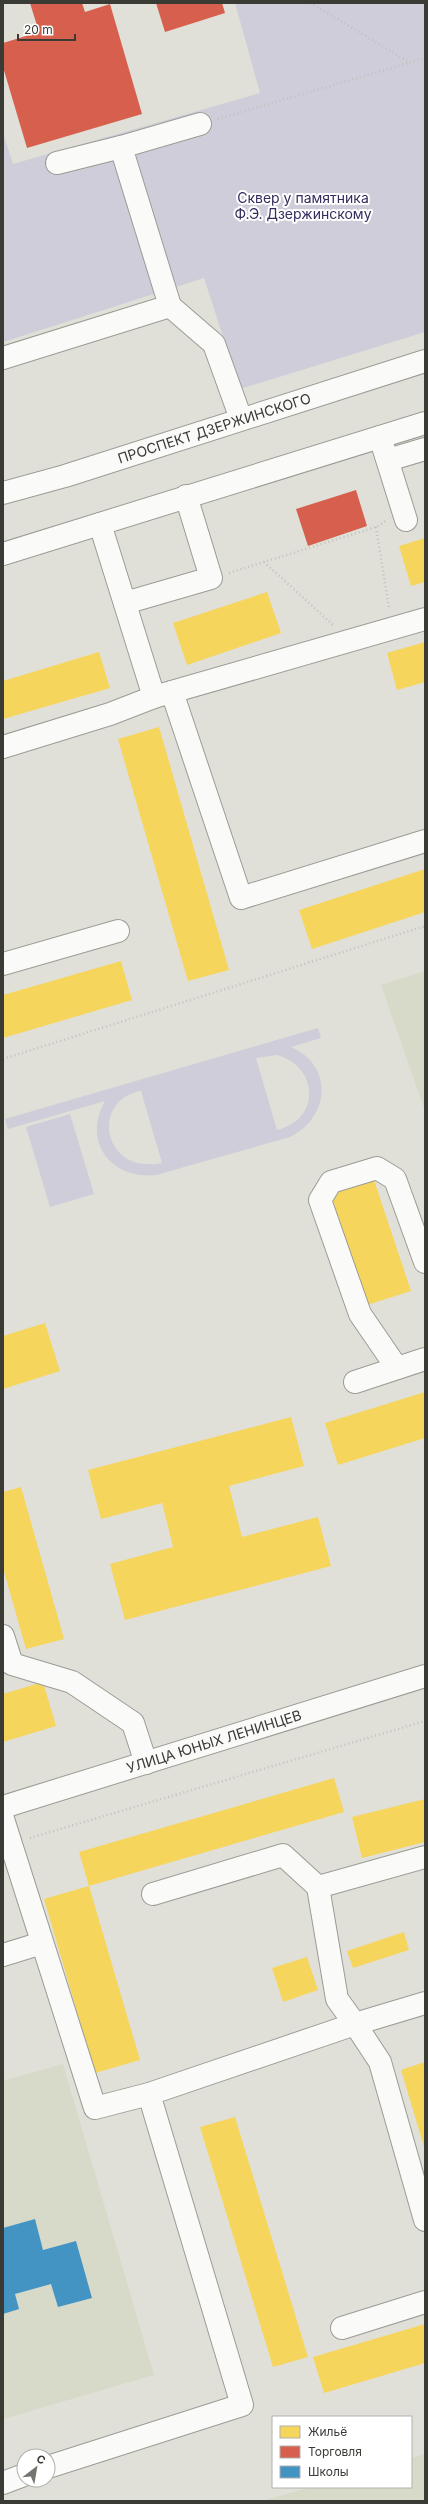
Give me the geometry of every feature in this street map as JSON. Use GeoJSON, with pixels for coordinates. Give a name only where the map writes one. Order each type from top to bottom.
{"type":"FeatureCollection","features":[{"type":"Feature","properties":{"kind":"street"},"geometry":{"type":"LineString","coordinates":[[57,163],[121,147],[200,124]]}},
{"type":"Feature","properties":{"kind":"street"},"geometry":{"type":"LineString","coordinates":[[121,147],[170,306],[214,344],[241,419]]}},
{"type":"Feature","properties":{"kind":"street"},"geometry":{"type":"LineString","coordinates":[[3,358],[170,306]]}},
{"type":"Feature","properties":{"kind":"street","name":"ПРОСПЕКТ ДЗЕРЖИНСКОГО"},"geometry":{"type":"LineString","coordinates":[[3,493],[425,361]]}},
{"type":"Feature","properties":{"kind":"street"},"geometry":{"type":"LineString","coordinates":[[3,554],[425,423]]}},
{"type":"Feature","properties":{"kind":"street"},"geometry":{"type":"LineString","coordinates":[[380,437],[404,516]]}},
{"type":"Feature","properties":{"kind":"street"},"geometry":{"type":"LineString","coordinates":[[388,460],[425,449]]}},
{"type":"Feature","properties":{"kind":"street"},"geometry":{"type":"LineString","coordinates":[[126,604],[211,578],[186,496]]}},
{"type":"Feature","properties":{"kind":"street"},"geometry":{"type":"LineString","coordinates":[[100,524],[126,604],[163,694],[241,898],[425,841]]}},
{"type":"Feature","properties":{"kind":"street"},"geometry":{"type":"LineString","coordinates":[[3,747],[110,714],[163,694],[425,619]]}},
{"type":"Feature","properties":{"kind":"street"},"geometry":{"type":"LineString","coordinates":[[3,964],[118,931]]}},
{"type":"Feature","properties":{"kind":"street"},"geometry":{"type":"LineString","coordinates":[[397,1368],[360,1314],[322,1207],[320,1200],[331,1182],[377,1168],[395,1179],[425,1262]]}},
{"type":"Feature","properties":{"kind":"street"},"geometry":{"type":"LineString","coordinates":[[354,1382],[425,1359]]}},
{"type":"Feature","properties":{"kind":"street"},"geometry":{"type":"LineString","coordinates":[[3,1636],[8,1666],[72,1682],[133,1723],[146,1763]]}},
{"type":"Feature","properties":{"kind":"street","name":"УЛИЦА ЮНЫХ ЛЕНИНЦЕВ"},"geometry":{"type":"LineString","coordinates":[[3,1807],[425,1676]]}},
{"type":"Feature","properties":{"kind":"street"},"geometry":{"type":"LineString","coordinates":[[3,1819],[95,2108],[149,2094],[355,2024],[425,2003]]}},
{"type":"Feature","properties":{"kind":"street"},"geometry":{"type":"LineString","coordinates":[[153,1894],[283,1856],[318,1888],[337,1999],[380,2062],[425,2220]]}},
{"type":"Feature","properties":{"kind":"street"},"geometry":{"type":"LineString","coordinates":[[318,1888],[425,1857]]}},
{"type":"Feature","properties":{"kind":"street"},"geometry":{"type":"LineString","coordinates":[[3,1955],[42,1943]]}},
{"type":"Feature","properties":{"kind":"street"},"geometry":{"type":"LineString","coordinates":[[56,2464],[242,2405],[149,2094]]}},
{"type":"Feature","properties":{"kind":"street"},"geometry":{"type":"LineString","coordinates":[[342,2328],[425,2302]]}},
{"type":"Feature","properties":{"kind":"street"},"geometry":{"type":"LineString","coordinates":[[3,2482],[16,2478]]}},
{"type":"Feature","properties":{"kind":"path"},"geometry":{"type":"LineString","coordinates":[[310,3],[410,62]]}},
{"type":"Feature","properties":{"kind":"path"},"geometry":{"type":"LineString","coordinates":[[200,124],[425,58]]}},
{"type":"Feature","properties":{"kind":"path"},"geometry":{"type":"LineString","coordinates":[[211,578],[376,527],[404,516]]}},
{"type":"Feature","properties":{"kind":"path"},"geometry":{"type":"LineString","coordinates":[[376,527],[392,629]]}},
{"type":"Feature","properties":{"kind":"path"},"geometry":{"type":"LineString","coordinates":[[264,562],[351,641]]}},
{"type":"Feature","properties":{"kind":"path"},"geometry":{"type":"LineString","coordinates":[[3,1059],[425,926]]}},
{"type":"Feature","properties":{"kind":"path"},"geometry":{"type":"LineString","coordinates":[[11,1843],[425,1721]]}},
{"type":"Feature","properties":{"kind":"shaded area"},"geometry":{"type":"Polygon","coordinates":[[[425,971],[425,1111],[381,985],[425,971]]]}},
{"type":"Feature","properties":{"kind":"shaded area"},"geometry":{"type":"Polygon","coordinates":[[[63,2064],[154,2375],[3,2419],[3,2081],[63,2064]]]}},
{"type":"Feature","properties":{"kind":"shaded area"},"geometry":{"type":"Polygon","coordinates":[[[425,2454],[425,2501],[262,2501],[308,2488],[412,2488],[412,2458],[425,2454]]]}},
{"type":"Feature","properties":{"kind":"green space","name":"Сквер у памятника Ф.Э. Дзержинскому"},"geometry":{"type":"Polygon","coordinates":[[[235,3],[425,3],[425,332],[240,389],[204,278],[3,342],[3,133],[13,164],[260,93],[235,3]]]}},
{"type":"Feature","properties":{"kind":"green space"},"geometry":{"type":"Polygon","coordinates":[[[318,1028],[321,1038],[291,1047],[305,1055],[315,1066],[320,1078],[322,1091],[319,1104],[313,1117],[303,1128],[290,1137],[156,1175],[140,1175],[126,1171],[114,1165],[105,1155],[99,1144],[97,1131],[99,1116],[105,1101],[8,1129],[5,1119],[318,1028]],[[277,1055],[256,1058],[277,1130],[291,1124],[301,1115],[307,1105],[309,1093],[307,1081],[301,1070],[291,1061],[277,1055]],[[141,1091],[125,1097],[115,1107],[110,1120],[110,1134],[115,1148],[126,1158],[142,1164],[162,1163],[141,1091]]]}},
{"type":"Feature","properties":{"kind":"green space"},"geometry":{"type":"Polygon","coordinates":[[[70,1114],[94,1194],[50,1207],[26,1127],[70,1114]]]}},
{"type":"Feature","properties":{"kind":"building: Жильё"},"geometry":{"type":"Polygon","coordinates":[[[425,538],[425,582],[411,586],[399,546],[425,538]]]}},
{"type":"Feature","properties":{"kind":"building: Жильё"},"geometry":{"type":"Polygon","coordinates":[[[267,592],[281,633],[187,665],[173,623],[267,592]]]}},
{"type":"Feature","properties":{"kind":"building: Жильё"},"geometry":{"type":"Polygon","coordinates":[[[425,642],[425,682],[397,690],[387,653],[425,642]]]}},
{"type":"Feature","properties":{"kind":"building: Жильё"},"geometry":{"type":"Polygon","coordinates":[[[99,652],[110,688],[3,719],[3,681],[99,652]]]}},
{"type":"Feature","properties":{"kind":"building: Жильё"},"geometry":{"type":"Polygon","coordinates":[[[159,727],[229,970],[188,981],[118,739],[159,727]]]}},
{"type":"Feature","properties":{"kind":"building: Жильё"},"geometry":{"type":"Polygon","coordinates":[[[425,869],[425,912],[312,949],[299,910],[425,869]]]}},
{"type":"Feature","properties":{"kind":"building: Жильё"},"geometry":{"type":"Polygon","coordinates":[[[121,961],[132,1000],[3,1038],[3,995],[121,961]]]}},
{"type":"Feature","properties":{"kind":"building: Жильё"},"geometry":{"type":"Polygon","coordinates":[[[374,1180],[411,1291],[367,1305],[331,1194],[374,1180]]]}},
{"type":"Feature","properties":{"kind":"building: Жильё"},"geometry":{"type":"Polygon","coordinates":[[[45,1323],[60,1371],[3,1389],[3,1336],[45,1323]]]}},
{"type":"Feature","properties":{"kind":"building: Жильё"},"geometry":{"type":"Polygon","coordinates":[[[425,1392],[425,1438],[338,1465],[325,1423],[425,1392]]]}},
{"type":"Feature","properties":{"kind":"building: Жильё"},"geometry":{"type":"Polygon","coordinates":[[[291,1417],[304,1466],[229,1486],[242,1537],[318,1517],[331,1566],[125,1620],[110,1564],[173,1547],[162,1503],[101,1519],[88,1470],[291,1417]]]}},
{"type":"Feature","properties":{"kind":"building: Жильё"},"geometry":{"type":"Polygon","coordinates":[[[21,1487],[64,1639],[26,1649],[3,1568],[3,1492],[21,1487]]]}},
{"type":"Feature","properties":{"kind":"building: Жильё"},"geometry":{"type":"Polygon","coordinates":[[[43,1682],[56,1726],[3,1742],[3,1694],[43,1682]]]}},
{"type":"Feature","properties":{"kind":"building: Жильё"},"geometry":{"type":"Polygon","coordinates":[[[334,1778],[344,1812],[89,1886],[79,1852],[334,1778]]]}},
{"type":"Feature","properties":{"kind":"building: Жильё"},"geometry":{"type":"Polygon","coordinates":[[[425,1799],[425,1842],[362,1858],[352,1817],[425,1799]]]}},
{"type":"Feature","properties":{"kind":"building: Жильё"},"geometry":{"type":"Polygon","coordinates":[[[89,1886],[140,2060],[95,2073],[44,1899],[89,1886]]]}},
{"type":"Feature","properties":{"kind":"building: Жильё"},"geometry":{"type":"Polygon","coordinates":[[[404,1932],[409,1950],[353,1968],[347,1951],[404,1932]]]}},
{"type":"Feature","properties":{"kind":"building: Жильё"},"geometry":{"type":"Polygon","coordinates":[[[307,1957],[318,1990],[283,2002],[272,1968],[307,1957]]]}},
{"type":"Feature","properties":{"kind":"building: Жильё"},"geometry":{"type":"Polygon","coordinates":[[[425,2062],[425,2150],[401,2070],[425,2062]]]}},
{"type":"Feature","properties":{"kind":"building: Жильё"},"geometry":{"type":"Polygon","coordinates":[[[235,2117],[308,2357],[273,2367],[200,2127],[235,2117]]]}},
{"type":"Feature","properties":{"kind":"building: Жильё"},"geometry":{"type":"Polygon","coordinates":[[[425,2324],[425,2363],[324,2393],[313,2357],[425,2324]]]}},
{"type":"Feature","properties":{"kind":"building: Торговля"},"geometry":{"type":"Polygon","coordinates":[[[30,3],[82,3],[85,12],[110,4],[142,114],[27,148],[3,67],[3,43],[39,32],[30,3]]]}},
{"type":"Feature","properties":{"kind":"building: Торговля"},"geometry":{"type":"Polygon","coordinates":[[[156,3],[222,3],[225,13],[165,32],[156,3]]]}},
{"type":"Feature","properties":{"kind":"building: Торговля"},"geometry":{"type":"Polygon","coordinates":[[[356,490],[367,526],[308,546],[296,509],[356,490]]]}},
{"type":"Feature","properties":{"kind":"building: Школы"},"geometry":{"type":"Polygon","coordinates":[[[35,2219],[43,2250],[76,2241],[92,2298],[58,2307],[51,2284],[15,2294],[19,2309],[3,2314],[3,2228],[35,2219]]]}}]}
